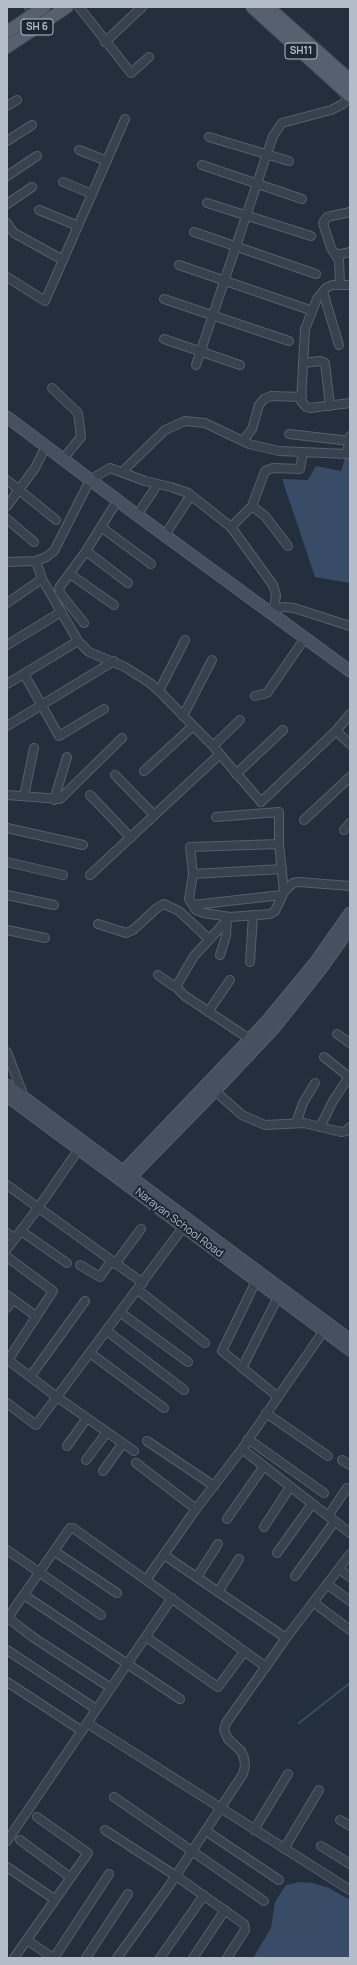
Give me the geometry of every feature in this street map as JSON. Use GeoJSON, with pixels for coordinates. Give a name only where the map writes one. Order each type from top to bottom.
{"type":"FeatureCollection","features":[{"type":"Feature","properties":{"kind":"main road","name":"SH 6"},"geometry":{"type":"LineString","coordinates":[[7,47],[67,7]]}},
{"type":"Feature","properties":{"kind":"main road","name":"SH11"},"geometry":{"type":"LineString","coordinates":[[252,7],[350,96]]}},
{"type":"Feature","properties":{"kind":"main road","name":"SH11"},"geometry":{"type":"LineString","coordinates":[[268,7],[350,80]]}},
{"type":"Feature","properties":{"kind":"main road","name":"SH 6"},"geometry":{"type":"LineString","coordinates":[[7,32],[36,9]]}},
{"type":"Feature","properties":{"kind":"street"},"geometry":{"type":"LineString","coordinates":[[79,7],[131,74],[149,57]]}},
{"type":"Feature","properties":{"kind":"street"},"geometry":{"type":"LineString","coordinates":[[106,42],[142,7]]}},
{"type":"Feature","properties":{"kind":"street"},"geometry":{"type":"LineString","coordinates":[[36,9],[41,24]]}},
{"type":"Feature","properties":{"kind":"street"},"geometry":{"type":"LineString","coordinates":[[196,365],[273,136],[282,123],[331,110],[343,104],[350,96]]}},
{"type":"Feature","properties":{"kind":"street"},"geometry":{"type":"LineString","coordinates":[[7,106],[17,100]]}},
{"type":"Feature","properties":{"kind":"street"},"geometry":{"type":"LineString","coordinates":[[7,277],[46,301],[125,119]]}},
{"type":"Feature","properties":{"kind":"street"},"geometry":{"type":"LineString","coordinates":[[7,141],[32,125]]}},
{"type":"Feature","properties":{"kind":"street"},"geometry":{"type":"LineString","coordinates":[[209,137],[289,161]]}},
{"type":"Feature","properties":{"kind":"street"},"geometry":{"type":"LineString","coordinates":[[80,150],[107,161]]}},
{"type":"Feature","properties":{"kind":"street"},"geometry":{"type":"LineString","coordinates":[[7,176],[37,156]]}},
{"type":"Feature","properties":{"kind":"street"},"geometry":{"type":"LineString","coordinates":[[202,165],[302,199]]}},
{"type":"Feature","properties":{"kind":"street"},"geometry":{"type":"LineString","coordinates":[[63,182],[92,194]]}},
{"type":"Feature","properties":{"kind":"street"},"geometry":{"type":"LineString","coordinates":[[7,204],[32,187]]}},
{"type":"Feature","properties":{"kind":"street"},"geometry":{"type":"LineString","coordinates":[[207,203],[311,236]]}},
{"type":"Feature","properties":{"kind":"street"},"geometry":{"type":"LineString","coordinates":[[39,210],[78,226]]}},
{"type":"Feature","properties":{"kind":"street"},"geometry":{"type":"LineString","coordinates":[[340,285],[339,260],[331,248],[324,220],[327,217],[350,212]]}},
{"type":"Feature","properties":{"kind":"street"},"geometry":{"type":"LineString","coordinates":[[7,223],[14,233],[63,260]]}},
{"type":"Feature","properties":{"kind":"street"},"geometry":{"type":"LineString","coordinates":[[194,232],[316,274]]}},
{"type":"Feature","properties":{"kind":"street"},"geometry":{"type":"LineString","coordinates":[[336,255],[350,252]]}},
{"type":"Feature","properties":{"kind":"street"},"geometry":{"type":"LineString","coordinates":[[179,265],[307,308]]}},
{"type":"Feature","properties":{"kind":"street"},"geometry":{"type":"LineString","coordinates":[[350,285],[332,285],[317,299],[305,328],[301,401],[306,407],[350,403]]}},
{"type":"Feature","properties":{"kind":"street"},"geometry":{"type":"LineString","coordinates":[[323,292],[339,345]]}},
{"type":"Feature","properties":{"kind":"street"},"geometry":{"type":"LineString","coordinates":[[164,299],[289,341]]}},
{"type":"Feature","properties":{"kind":"street"},"geometry":{"type":"LineString","coordinates":[[164,339],[240,365]]}},
{"type":"Feature","properties":{"kind":"street"},"geometry":{"type":"LineString","coordinates":[[304,363],[320,361],[325,363],[330,406]]}},
{"type":"Feature","properties":{"kind":"street"},"geometry":{"type":"LineString","coordinates":[[52,388],[78,413],[81,437],[63,459]]}},
{"type":"Feature","properties":{"kind":"street"},"geometry":{"type":"LineString","coordinates":[[243,441],[252,429],[259,405],[264,399],[271,396],[302,397]]}},
{"type":"Feature","properties":{"kind":"street"},"geometry":{"type":"LineString","coordinates":[[7,417],[63,459],[114,506],[304,641],[350,671]]}},
{"type":"Feature","properties":{"kind":"street"},"geometry":{"type":"LineString","coordinates":[[123,471],[165,430],[185,421],[205,423],[243,441],[266,449],[348,454],[350,440],[289,434]]}},
{"type":"Feature","properties":{"kind":"street"},"geometry":{"type":"LineString","coordinates":[[7,424],[43,452],[137,515],[271,609],[304,641],[350,679]]}},
{"type":"Feature","properties":{"kind":"street"},"geometry":{"type":"LineString","coordinates":[[7,506],[35,468],[43,452]]}},
{"type":"Feature","properties":{"kind":"street"},"geometry":{"type":"LineString","coordinates":[[231,527],[252,506],[265,472],[273,468],[300,469],[303,452]]}},
{"type":"Feature","properties":{"kind":"street"},"geometry":{"type":"LineString","coordinates":[[7,562],[36,561],[46,557],[54,551],[88,482],[110,468],[123,471],[146,481],[172,487],[191,496],[231,527],[273,585],[276,595],[271,609]]}},
{"type":"Feature","properties":{"kind":"street"},"geometry":{"type":"LineString","coordinates":[[7,480],[56,520]]}},
{"type":"Feature","properties":{"kind":"street"},"geometry":{"type":"LineString","coordinates":[[137,515],[154,490]]}},
{"type":"Feature","properties":{"kind":"street"},"geometry":{"type":"LineString","coordinates":[[165,536],[191,496]]}},
{"type":"Feature","properties":{"kind":"street"},"geometry":{"type":"LineString","coordinates":[[84,623],[60,593],[59,588],[86,551],[114,506]]}},
{"type":"Feature","properties":{"kind":"street"},"geometry":{"type":"LineString","coordinates":[[252,506],[265,516],[288,546]]}},
{"type":"Feature","properties":{"kind":"street"},"geometry":{"type":"LineString","coordinates":[[7,519],[34,542]]}},
{"type":"Feature","properties":{"kind":"street"},"geometry":{"type":"LineString","coordinates":[[101,527],[151,564]]}},
{"type":"Feature","properties":{"kind":"street"},"geometry":{"type":"LineString","coordinates":[[86,551],[128,582]]}},
{"type":"Feature","properties":{"kind":"street"},"geometry":{"type":"LineString","coordinates":[[36,561],[42,579],[78,641],[89,652],[114,661],[150,683],[213,746],[261,802],[336,731],[350,714]]}},
{"type":"Feature","properties":{"kind":"street"},"geometry":{"type":"LineString","coordinates":[[70,574],[114,605]]}},
{"type":"Feature","properties":{"kind":"street"},"geometry":{"type":"LineString","coordinates":[[7,603],[42,579]]}},
{"type":"Feature","properties":{"kind":"street"},"geometry":{"type":"LineString","coordinates":[[271,609],[285,607],[294,608],[350,626]]}},
{"type":"Feature","properties":{"kind":"street"},"geometry":{"type":"LineString","coordinates":[[7,645],[61,612]]}},
{"type":"Feature","properties":{"kind":"street"},"geometry":{"type":"LineString","coordinates":[[159,691],[185,640]]}},
{"type":"Feature","properties":{"kind":"street"},"geometry":{"type":"LineString","coordinates":[[7,684],[78,641]]}},
{"type":"Feature","properties":{"kind":"street"},"geometry":{"type":"LineString","coordinates":[[255,696],[267,692],[304,641]]}},
{"type":"Feature","properties":{"kind":"street"},"geometry":{"type":"LineString","coordinates":[[183,716],[212,660]]}},
{"type":"Feature","properties":{"kind":"street"},"geometry":{"type":"LineString","coordinates":[[7,726],[114,661]]}},
{"type":"Feature","properties":{"kind":"street"},"geometry":{"type":"LineString","coordinates":[[24,674],[59,736],[104,709]]}},
{"type":"Feature","properties":{"kind":"street"},"geometry":{"type":"LineString","coordinates":[[213,746],[240,720]]}},
{"type":"Feature","properties":{"kind":"street"},"geometry":{"type":"LineString","coordinates":[[144,771],[193,726]]}},
{"type":"Feature","properties":{"kind":"street"},"geometry":{"type":"LineString","coordinates":[[236,774],[283,730]]}},
{"type":"Feature","properties":{"kind":"street"},"geometry":{"type":"LineString","coordinates":[[336,731],[350,744]]}},
{"type":"Feature","properties":{"kind":"street"},"geometry":{"type":"LineString","coordinates":[[7,795],[54,800],[60,799],[122,738]]}},
{"type":"Feature","properties":{"kind":"street"},"geometry":{"type":"LineString","coordinates":[[24,796],[34,748]]}},
{"type":"Feature","properties":{"kind":"street"},"geometry":{"type":"LineString","coordinates":[[90,875],[220,755]]}},
{"type":"Feature","properties":{"kind":"street"},"geometry":{"type":"LineString","coordinates":[[54,800],[67,757]]}},
{"type":"Feature","properties":{"kind":"street"},"geometry":{"type":"LineString","coordinates":[[115,775],[154,816]]}},
{"type":"Feature","properties":{"kind":"street"},"geometry":{"type":"LineString","coordinates":[[304,820],[350,777]]}},
{"type":"Feature","properties":{"kind":"street"},"geometry":{"type":"LineString","coordinates":[[90,795],[131,838]]}},
{"type":"Feature","properties":{"kind":"street"},"geometry":{"type":"LineString","coordinates":[[216,817],[278,812],[283,893]]}},
{"type":"Feature","properties":{"kind":"street"},"geometry":{"type":"LineString","coordinates":[[7,828],[83,845]]}},
{"type":"Feature","properties":{"kind":"street"},"geometry":{"type":"LineString","coordinates":[[279,844],[190,847],[193,874],[189,899],[196,910],[228,918],[270,914],[275,911],[283,893],[293,883],[299,882],[350,886]]}},
{"type":"Feature","properties":{"kind":"street"},"geometry":{"type":"LineString","coordinates":[[7,862],[63,876]]}},
{"type":"Feature","properties":{"kind":"street"},"geometry":{"type":"LineString","coordinates":[[193,874],[282,869]]}},
{"type":"Feature","properties":{"kind":"street"},"geometry":{"type":"LineString","coordinates":[[193,905],[283,893]]}},
{"type":"Feature","properties":{"kind":"street"},"geometry":{"type":"LineString","coordinates":[[7,895],[54,905]]}},
{"type":"Feature","properties":{"kind":"street"},"geometry":{"type":"LineString","coordinates":[[98,924],[126,933],[164,904],[179,911],[209,939]]}},
{"type":"Feature","properties":{"kind":"street"},"geometry":{"type":"LineString","coordinates":[[124,1177],[251,1040],[314,964],[350,913]]}},
{"type":"Feature","properties":{"kind":"street"},"geometry":{"type":"LineString","coordinates":[[250,962],[253,915]]}},
{"type":"Feature","properties":{"kind":"street"},"geometry":{"type":"LineString","coordinates":[[175,986],[188,965],[228,918]]}},
{"type":"Feature","properties":{"kind":"street"},"geometry":{"type":"LineString","coordinates":[[220,955],[226,936],[228,918]]}},
{"type":"Feature","properties":{"kind":"street"},"geometry":{"type":"LineString","coordinates":[[124,1177],[215,1091],[275,1027],[321,969],[350,928]]}},
{"type":"Feature","properties":{"kind":"street"},"geometry":{"type":"LineString","coordinates":[[7,930],[44,938]]}},
{"type":"Feature","properties":{"kind":"street"},"geometry":{"type":"LineString","coordinates":[[158,976],[175,986],[208,1012],[251,1040]]}},
{"type":"Feature","properties":{"kind":"street"},"geometry":{"type":"LineString","coordinates":[[208,1012],[230,980]]}},
{"type":"Feature","properties":{"kind":"street"},"geometry":{"type":"LineString","coordinates":[[337,1034],[350,1042]]}},
{"type":"Feature","properties":{"kind":"street"},"geometry":{"type":"LineString","coordinates":[[7,1052],[24,1098]]}},
{"type":"Feature","properties":{"kind":"street"},"geometry":{"type":"LineString","coordinates":[[320,1127],[349,1076],[324,1057]]}},
{"type":"Feature","properties":{"kind":"street"},"geometry":{"type":"LineString","coordinates":[[296,1123],[303,1103],[315,1083]]}},
{"type":"Feature","properties":{"kind":"street"},"geometry":{"type":"LineString","coordinates":[[7,1085],[124,1177],[326,1328],[350,1340]]}},
{"type":"Feature","properties":{"kind":"street"},"geometry":{"type":"LineString","coordinates":[[215,1091],[242,1115],[254,1122],[264,1125],[296,1123],[341,1132],[346,1131],[350,1127]]}},
{"type":"Feature","properties":{"kind":"street"},"geometry":{"type":"LineString","coordinates":[[7,1096],[79,1149],[124,1177]]}},
{"type":"Feature","properties":{"kind":"street"},"geometry":{"type":"LineString","coordinates":[[7,1249],[38,1208],[79,1149]]}},
{"type":"Feature","properties":{"kind":"street"},"geometry":{"type":"LineString","coordinates":[[7,1185],[113,1262],[205,1343]]}},
{"type":"Feature","properties":{"kind":"street"},"geometry":{"type":"LineString","coordinates":[[7,1403],[36,1424],[121,1313],[186,1223]]}},
{"type":"Feature","properties":{"kind":"street","name":"Narayan School Road"},"geometry":{"type":"LineString","coordinates":[[186,1223],[278,1297],[326,1328],[350,1350]]}},
{"type":"Feature","properties":{"kind":"street"},"geometry":{"type":"LineString","coordinates":[[80,1265],[100,1276],[140,1229]]}},
{"type":"Feature","properties":{"kind":"street"},"geometry":{"type":"LineString","coordinates":[[21,1231],[67,1263]]}},
{"type":"Feature","properties":{"kind":"street"},"geometry":{"type":"LineString","coordinates":[[7,1233],[15,1239]]}},
{"type":"Feature","properties":{"kind":"street"},"geometry":{"type":"LineString","coordinates":[[7,1257],[53,1291],[8,1360],[57,1397],[134,1451]]}},
{"type":"Feature","properties":{"kind":"street"},"geometry":{"type":"LineString","coordinates":[[256,1280],[222,1349],[223,1353],[278,1397]]}},
{"type":"Feature","properties":{"kind":"street"},"geometry":{"type":"LineString","coordinates":[[242,1368],[278,1297]]}},
{"type":"Feature","properties":{"kind":"street"},"geometry":{"type":"LineString","coordinates":[[7,1308],[10,1298],[36,1316]]}},
{"type":"Feature","properties":{"kind":"street"},"geometry":{"type":"LineString","coordinates":[[30,1377],[85,1301]]}},
{"type":"Feature","properties":{"kind":"street"},"geometry":{"type":"LineString","coordinates":[[121,1313],[188,1362]]}},
{"type":"Feature","properties":{"kind":"street"},"geometry":{"type":"LineString","coordinates":[[146,1580],[196,1508],[242,1449],[326,1328]]}},
{"type":"Feature","properties":{"kind":"street"},"geometry":{"type":"LineString","coordinates":[[107,1331],[184,1390]]}},
{"type":"Feature","properties":{"kind":"street"},"geometry":{"type":"LineString","coordinates":[[90,1353],[164,1408]]}},
{"type":"Feature","properties":{"kind":"street"},"geometry":{"type":"LineString","coordinates":[[266,1413],[328,1456]]}},
{"type":"Feature","properties":{"kind":"street"},"geometry":{"type":"LineString","coordinates":[[67,1446],[87,1418]]}},
{"type":"Feature","properties":{"kind":"street"},"geometry":{"type":"LineString","coordinates":[[86,1460],[107,1432]]}},
{"type":"Feature","properties":{"kind":"street"},"geometry":{"type":"LineString","coordinates":[[248,1439],[324,1493]]}},
{"type":"Feature","properties":{"kind":"street"},"geometry":{"type":"LineString","coordinates":[[147,1441],[214,1486]]}},
{"type":"Feature","properties":{"kind":"street"},"geometry":{"type":"LineString","coordinates":[[103,1471],[123,1443]]}},
{"type":"Feature","properties":{"kind":"street"},"geometry":{"type":"LineString","coordinates":[[242,1449],[350,1533]]}},
{"type":"Feature","properties":{"kind":"street"},"geometry":{"type":"LineString","coordinates":[[342,1460],[350,1465]]}},
{"type":"Feature","properties":{"kind":"street"},"geometry":{"type":"LineString","coordinates":[[136,1463],[196,1508]]}},
{"type":"Feature","properties":{"kind":"street"},"geometry":{"type":"LineString","coordinates":[[228,1519],[264,1466]]}},
{"type":"Feature","properties":{"kind":"street"},"geometry":{"type":"LineString","coordinates":[[264,1526],[290,1487]]}},
{"type":"Feature","properties":{"kind":"street"},"geometry":{"type":"LineString","coordinates":[[328,1516],[347,1488]]}},
{"type":"Feature","properties":{"kind":"street"},"geometry":{"type":"LineString","coordinates":[[277,1553],[312,1504]]}},
{"type":"Feature","properties":{"kind":"street"},"geometry":{"type":"LineString","coordinates":[[295,1576],[335,1521]]}},
{"type":"Feature","properties":{"kind":"street"},"geometry":{"type":"LineString","coordinates":[[111,1688],[7,1619],[71,1527],[172,1598],[266,1667]]}},
{"type":"Feature","properties":{"kind":"street"},"geometry":{"type":"LineString","coordinates":[[197,1577],[218,1544]]}},
{"type":"Feature","properties":{"kind":"street"},"geometry":{"type":"LineString","coordinates":[[7,1550],[101,1615]]}},
{"type":"Feature","properties":{"kind":"street"},"geometry":{"type":"LineString","coordinates":[[54,1551],[117,1593]]}},
{"type":"Feature","properties":{"kind":"street"},"geometry":{"type":"LineString","coordinates":[[117,1958],[176,1876],[243,1774],[245,1766],[243,1755],[228,1739],[224,1726],[286,1638],[350,1554]]}},
{"type":"Feature","properties":{"kind":"street"},"geometry":{"type":"LineString","coordinates":[[164,1555],[286,1638]]}},
{"type":"Feature","properties":{"kind":"street"},"geometry":{"type":"LineString","coordinates":[[218,1592],[239,1558]]}},
{"type":"Feature","properties":{"kind":"street"},"geometry":{"type":"LineString","coordinates":[[339,1569],[350,1577]]}},
{"type":"Feature","properties":{"kind":"street"},"geometry":{"type":"LineString","coordinates":[[327,1584],[350,1601]]}},
{"type":"Feature","properties":{"kind":"street"},"geometry":{"type":"LineString","coordinates":[[24,1595],[180,1699]]}},
{"type":"Feature","properties":{"kind":"street"},"geometry":{"type":"LineString","coordinates":[[7,1840],[172,1598]]}},
{"type":"Feature","properties":{"kind":"street"},"geometry":{"type":"LineString","coordinates":[[313,1602],[350,1630]]}},
{"type":"Feature","properties":{"kind":"street"},"geometry":{"type":"LineString","coordinates":[[146,1637],[218,1687],[244,1652]]}},
{"type":"Feature","properties":{"kind":"street"},"geometry":{"type":"LineString","coordinates":[[7,1650],[96,1710]]}},
{"type":"Feature","properties":{"kind":"street"},"geometry":{"type":"LineString","coordinates":[[7,1682],[82,1731]]}},
{"type":"Feature","properties":{"kind":"street"},"geometry":{"type":"LineString","coordinates":[[87,1723],[220,1809],[350,1890]]}},
{"type":"Feature","properties":{"kind":"street"},"geometry":{"type":"LineString","coordinates":[[254,1830],[288,1774]]}},
{"type":"Feature","properties":{"kind":"street"},"geometry":{"type":"LineString","coordinates":[[284,1849],[319,1790]]}},
{"type":"Feature","properties":{"kind":"street"},"geometry":{"type":"LineString","coordinates":[[114,1797],[264,1901]]}},
{"type":"Feature","properties":{"kind":"street"},"geometry":{"type":"LineString","coordinates":[[14,1958],[54,1899],[88,1853],[37,1817]]}},
{"type":"Feature","properties":{"kind":"street"},"geometry":{"type":"LineString","coordinates":[[340,1820],[350,1826]]}},
{"type":"Feature","properties":{"kind":"street"},"geometry":{"type":"LineString","coordinates":[[105,1830],[176,1876],[244,1924],[246,1928],[227,1958]]}},
{"type":"Feature","properties":{"kind":"street"},"geometry":{"type":"LineString","coordinates":[[206,1831],[279,1880]]}},
{"type":"Feature","properties":{"kind":"street"},"geometry":{"type":"LineString","coordinates":[[20,1840],[70,1877]]}},
{"type":"Feature","properties":{"kind":"street"},"geometry":{"type":"LineString","coordinates":[[321,1846],[350,1864]]}},
{"type":"Feature","properties":{"kind":"street"},"geometry":{"type":"LineString","coordinates":[[7,1867],[54,1899]]}},
{"type":"Feature","properties":{"kind":"street"},"geometry":{"type":"LineString","coordinates":[[27,1940],[53,1958],[109,1874]]}},
{"type":"Feature","properties":{"kind":"street"},"geometry":{"type":"LineString","coordinates":[[86,1958],[128,1894]]}},
{"type":"Feature","properties":{"kind":"street"},"geometry":{"type":"LineString","coordinates":[[160,1958],[204,1895]]}},
{"type":"Feature","properties":{"kind":"street"},"geometry":{"type":"LineString","coordinates":[[193,1958],[225,1910]]}},
{"type":"Feature","properties":{"kind":"water"},"geometry":{"type":"Polygon","coordinates":[[[345,458],[350,458],[350,583],[315,577],[282,479],[308,480],[316,466],[341,471],[345,458]]]}},
{"type":"Feature","properties":{"kind":"water"},"geometry":{"type":"Polygon","coordinates":[[[300,1882],[312,1883],[329,1888],[350,1900],[350,1958],[253,1958],[271,1928],[275,1902],[286,1885],[300,1882]]]}},
{"type":"Feature","properties":{"kind":"waterway"},"geometry":{"type":"LineString","coordinates":[[299,1723],[350,1683]]}}]}
